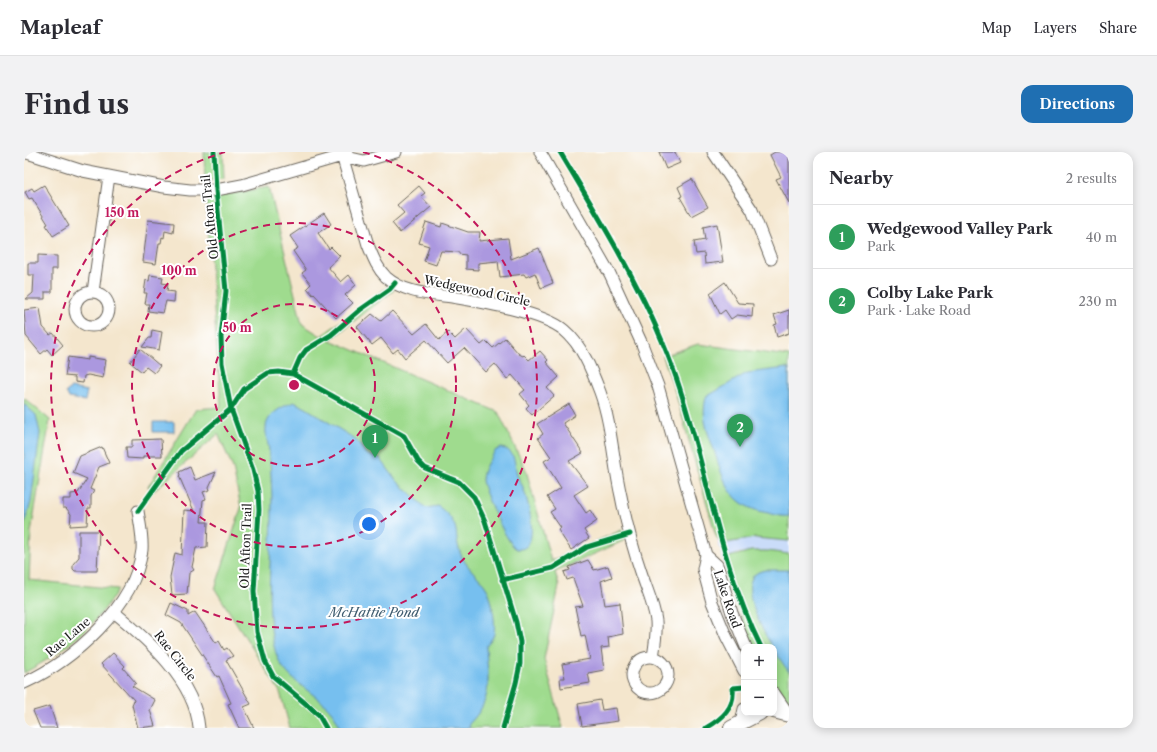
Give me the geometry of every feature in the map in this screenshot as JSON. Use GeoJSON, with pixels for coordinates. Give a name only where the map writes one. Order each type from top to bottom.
{"type":"FeatureCollection","features":[{"type":"Feature","properties":{"kind":"main road"},"geometry":{"type":"LineString","coordinates":[[777,712],[789,715]]}},
{"type":"Feature","properties":{"kind":"main road"},"geometry":{"type":"LineString","coordinates":[[739,722],[753,716]]}},
{"type":"Feature","properties":{"kind":"street"},"geometry":{"type":"LineString","coordinates":[[24,152],[60,164],[164,187],[216,190],[242,185],[343,153],[364,162],[396,152]]}},
{"type":"Feature","properties":{"kind":"street","name":"Lake Road"},"geometry":{"type":"LineString","coordinates":[[540,152],[610,274],[644,350],[660,393],[706,556],[703,569],[712,602],[726,636],[741,665]]}},
{"type":"Feature","properties":{"kind":"street"},"geometry":{"type":"LineString","coordinates":[[713,152],[752,210],[771,259]]}},
{"type":"Feature","properties":{"kind":"street","name":"Wedgewood Circle"},"geometry":{"type":"LineString","coordinates":[[343,153],[368,246],[373,258],[386,277],[404,287],[418,292],[478,302],[542,319],[564,330],[574,340],[583,354],[606,411],[621,496],[635,552],[654,612],[656,630],[653,657]]}},
{"type":"Feature","properties":{"kind":"street"},"geometry":{"type":"LineString","coordinates":[[93,292],[109,176]]}},
{"type":"Feature","properties":{"kind":"street","name":"Rae Lane"},"geometry":{"type":"LineString","coordinates":[[24,684],[72,654],[93,636],[114,612],[127,590],[140,559],[142,542],[138,511]]}},
{"type":"Feature","properties":{"kind":"street","name":"Lake Road"},"geometry":{"type":"LineString","coordinates":[[706,556],[717,565],[732,613],[745,644]]}},
{"type":"Feature","properties":{"kind":"street","name":"Rae Circle"},"geometry":{"type":"LineString","coordinates":[[114,612],[144,637],[173,671],[187,692],[195,709],[199,728]]}},
{"type":"Feature","properties":{"kind":"street"},"geometry":{"type":"LineString","coordinates":[[777,697],[789,715]]}},
{"type":"Feature","properties":{"kind":"shaded area"},"geometry":{"type":"Polygon","coordinates":[[[716,534],[718,540],[726,543],[755,538],[789,541],[789,554],[761,551],[739,553],[727,558],[725,564],[726,571],[716,534]]]}},
{"type":"Feature","properties":{"kind":"green space"},"geometry":{"type":"Polygon","coordinates":[[[204,152],[223,152],[224,179],[205,181],[204,152]]]}},
{"type":"Feature","properties":{"kind":"green space"},"geometry":{"type":"Polygon","coordinates":[[[269,187],[302,324],[321,336],[389,286],[394,290],[330,340],[498,412],[526,470],[551,561],[622,530],[625,540],[555,572],[559,586],[544,659],[563,728],[290,728],[280,692],[215,589],[241,508],[233,468],[218,434],[154,491],[148,487],[196,409],[221,407],[206,198],[269,187]]]}},
{"type":"Feature","properties":{"kind":"green space"},"geometry":{"type":"Polygon","coordinates":[[[698,344],[789,356],[789,541],[755,538],[726,543],[718,540],[716,536],[676,395],[663,356],[698,344]]]}},
{"type":"Feature","properties":{"kind":"green space"},"geometry":{"type":"Polygon","coordinates":[[[24,398],[50,420],[31,532],[29,580],[118,589],[99,616],[77,638],[52,656],[24,673],[24,398]]]}},
{"type":"Feature","properties":{"kind":"green space"},"geometry":{"type":"Polygon","coordinates":[[[751,551],[767,551],[789,554],[789,701],[777,687],[777,644],[753,644],[740,615],[727,574],[726,564],[729,557],[751,551]]]}},
{"type":"Feature","properties":{"kind":"water"},"geometry":{"type":"Polygon","coordinates":[[[786,368],[789,369],[789,516],[776,515],[755,510],[737,499],[730,491],[721,472],[704,418],[706,397],[747,373],[786,368]]]}},
{"type":"Feature","properties":{"kind":"water"},"geometry":{"type":"Polygon","coordinates":[[[71,388],[87,391],[85,401],[69,398],[66,392],[71,388]]]}},
{"type":"Feature","properties":{"kind":"water","name":"McHattie Pond"},"geometry":{"type":"Polygon","coordinates":[[[294,402],[355,439],[368,455],[380,458],[396,480],[426,508],[438,506],[452,519],[455,525],[457,542],[462,557],[487,589],[492,604],[494,618],[493,638],[486,647],[488,688],[482,706],[477,715],[469,724],[470,728],[340,728],[335,717],[328,708],[292,678],[278,659],[273,644],[271,626],[269,586],[272,495],[270,458],[266,430],[267,422],[272,414],[294,402]]]}},
{"type":"Feature","properties":{"kind":"water"},"geometry":{"type":"Polygon","coordinates":[[[24,404],[36,415],[40,433],[31,502],[24,526],[24,404]]]}},
{"type":"Feature","properties":{"kind":"water"},"geometry":{"type":"Polygon","coordinates":[[[153,422],[174,422],[174,432],[153,432],[153,422]]]}},
{"type":"Feature","properties":{"kind":"water"},"geometry":{"type":"Polygon","coordinates":[[[502,448],[510,452],[514,458],[517,475],[527,500],[531,522],[531,533],[529,542],[525,548],[517,549],[508,539],[496,518],[483,486],[482,476],[487,464],[496,450],[502,448]]]}},
{"type":"Feature","properties":{"kind":"water"},"geometry":{"type":"Polygon","coordinates":[[[766,570],[789,570],[789,672],[777,654],[777,644],[771,644],[757,617],[751,600],[750,586],[754,575],[766,570]]]}},
{"type":"Feature","properties":{"kind":"building"},"geometry":{"type":"Polygon","coordinates":[[[659,152],[675,152],[680,163],[666,169],[659,152]]]}},
{"type":"Feature","properties":{"kind":"building"},"geometry":{"type":"Polygon","coordinates":[[[775,152],[789,152],[789,203],[776,179],[781,177],[770,155],[775,152]]]}},
{"type":"Feature","properties":{"kind":"building"},"geometry":{"type":"Polygon","coordinates":[[[692,179],[708,207],[691,216],[680,197],[682,196],[678,187],[692,179]]]}},
{"type":"Feature","properties":{"kind":"building"},"geometry":{"type":"Polygon","coordinates":[[[44,185],[69,226],[53,236],[46,225],[48,224],[32,198],[29,199],[25,192],[32,188],[34,191],[44,185]]]}},
{"type":"Feature","properties":{"kind":"building"},"geometry":{"type":"Polygon","coordinates":[[[419,186],[425,193],[421,196],[431,207],[400,233],[392,223],[404,213],[397,205],[419,186]]]}},
{"type":"Feature","properties":{"kind":"building"},"geometry":{"type":"Polygon","coordinates":[[[324,213],[331,224],[318,233],[329,249],[331,247],[340,256],[328,267],[341,282],[349,275],[356,285],[345,295],[353,303],[336,318],[307,288],[311,284],[302,273],[306,270],[293,251],[298,248],[290,236],[324,213]]]}},
{"type":"Feature","properties":{"kind":"building"},"geometry":{"type":"Polygon","coordinates":[[[148,220],[174,223],[173,233],[165,231],[164,238],[162,237],[161,243],[159,243],[156,264],[143,262],[148,220]]]}},
{"type":"Feature","properties":{"kind":"building"},"geometry":{"type":"Polygon","coordinates":[[[426,222],[441,227],[442,223],[468,232],[480,232],[479,241],[508,238],[511,259],[539,248],[553,283],[541,288],[535,273],[526,277],[524,274],[500,277],[498,261],[478,263],[478,270],[466,269],[466,255],[459,254],[459,252],[441,251],[436,265],[424,261],[429,246],[419,243],[426,222]]]}},
{"type":"Feature","properties":{"kind":"building"},"geometry":{"type":"Polygon","coordinates":[[[717,224],[723,262],[705,264],[704,253],[696,254],[694,242],[705,240],[703,227],[717,224]]]}},
{"type":"Feature","properties":{"kind":"building"},"geometry":{"type":"Polygon","coordinates":[[[38,255],[57,256],[57,269],[52,269],[52,292],[45,292],[45,299],[26,299],[33,293],[34,275],[28,275],[28,263],[38,263],[38,255]]]}},
{"type":"Feature","properties":{"kind":"building"},"geometry":{"type":"Polygon","coordinates":[[[150,275],[163,277],[162,283],[168,284],[167,291],[175,292],[174,302],[166,301],[163,313],[148,311],[149,304],[145,304],[147,293],[144,293],[146,280],[149,281],[150,275]]]}},
{"type":"Feature","properties":{"kind":"building"},"geometry":{"type":"Polygon","coordinates":[[[725,282],[738,303],[753,304],[752,317],[737,315],[731,319],[725,310],[720,314],[710,293],[725,282]]]}},
{"type":"Feature","properties":{"kind":"building"},"geometry":{"type":"Polygon","coordinates":[[[40,308],[43,327],[50,335],[53,333],[63,345],[52,355],[47,349],[41,354],[26,336],[24,310],[40,308]]]}},
{"type":"Feature","properties":{"kind":"building"},"geometry":{"type":"Polygon","coordinates":[[[789,310],[789,333],[777,337],[774,325],[777,324],[774,315],[789,310]]]}},
{"type":"Feature","properties":{"kind":"building"},"geometry":{"type":"Polygon","coordinates":[[[392,311],[414,334],[426,324],[439,340],[448,332],[455,339],[466,329],[481,345],[486,341],[493,348],[505,338],[519,354],[524,355],[529,360],[540,351],[548,360],[546,362],[559,377],[547,388],[554,396],[532,415],[526,408],[529,405],[520,394],[525,390],[512,375],[507,379],[495,364],[486,372],[464,348],[447,363],[426,340],[405,358],[398,349],[393,353],[381,338],[372,345],[357,327],[372,314],[381,321],[392,311]]]}},
{"type":"Feature","properties":{"kind":"building"},"geometry":{"type":"Polygon","coordinates":[[[152,330],[162,332],[159,350],[142,347],[149,338],[151,338],[152,330]]]}},
{"type":"Feature","properties":{"kind":"building"},"geometry":{"type":"Polygon","coordinates":[[[140,349],[160,366],[154,373],[146,367],[142,372],[130,362],[140,349]]]}},
{"type":"Feature","properties":{"kind":"building"},"geometry":{"type":"Polygon","coordinates":[[[68,357],[88,360],[88,357],[106,360],[103,378],[88,375],[84,376],[83,383],[75,382],[75,377],[65,376],[68,357]]]}},
{"type":"Feature","properties":{"kind":"building"},"geometry":{"type":"Polygon","coordinates":[[[569,404],[575,415],[563,423],[583,453],[569,461],[588,486],[574,495],[586,513],[590,510],[597,521],[584,530],[589,538],[571,550],[558,530],[561,528],[550,512],[555,509],[547,497],[561,488],[544,461],[551,457],[538,438],[543,434],[537,424],[569,404]]]}},
{"type":"Feature","properties":{"kind":"building"},"geometry":{"type":"Polygon","coordinates":[[[161,439],[162,456],[143,456],[143,459],[127,458],[126,447],[132,447],[132,440],[161,439]]]}},
{"type":"Feature","properties":{"kind":"building"},"geometry":{"type":"Polygon","coordinates":[[[102,447],[109,463],[99,467],[90,489],[94,491],[91,496],[91,508],[88,508],[87,525],[70,526],[71,514],[66,508],[63,508],[63,499],[71,499],[71,494],[78,493],[87,479],[73,473],[80,456],[102,447]]]}},
{"type":"Feature","properties":{"kind":"building"},"geometry":{"type":"Polygon","coordinates":[[[190,467],[195,480],[216,472],[209,487],[210,490],[203,492],[206,499],[203,500],[201,522],[208,522],[207,547],[196,548],[192,567],[194,570],[189,573],[187,594],[172,595],[170,577],[175,553],[182,555],[184,510],[194,511],[179,476],[179,472],[190,467]]]}},
{"type":"Feature","properties":{"kind":"building"},"geometry":{"type":"Polygon","coordinates":[[[79,531],[99,531],[97,571],[75,571],[73,569],[73,564],[79,557],[79,531]]]}},
{"type":"Feature","properties":{"kind":"building"},"geometry":{"type":"Polygon","coordinates":[[[588,560],[594,570],[608,566],[612,577],[601,581],[605,605],[620,603],[623,634],[608,637],[609,647],[601,648],[604,670],[588,673],[590,683],[561,688],[560,678],[565,678],[562,664],[590,659],[585,635],[581,636],[575,607],[583,606],[573,578],[567,580],[564,572],[570,570],[569,567],[588,560]]]}},
{"type":"Feature","properties":{"kind":"building"},"geometry":{"type":"Polygon","coordinates":[[[171,603],[188,611],[188,616],[195,612],[216,643],[219,641],[224,650],[227,648],[233,656],[226,660],[251,704],[244,707],[254,728],[239,728],[228,704],[231,703],[219,676],[217,677],[181,623],[166,615],[171,603]]]}},
{"type":"Feature","properties":{"kind":"building"},"geometry":{"type":"Polygon","coordinates":[[[113,653],[125,666],[123,668],[136,683],[132,686],[155,700],[150,710],[155,726],[138,728],[132,705],[134,700],[101,664],[113,653]]]}},
{"type":"Feature","properties":{"kind":"building"},"geometry":{"type":"Polygon","coordinates":[[[600,700],[602,710],[616,708],[618,721],[582,726],[578,704],[600,700]]]}},
{"type":"Feature","properties":{"kind":"building"},"geometry":{"type":"Polygon","coordinates":[[[50,706],[57,728],[40,728],[33,711],[50,706]]]}},
{"type":"Feature","properties":{"kind":"cycle path","name":"Old Afton Trail"},"geometry":{"type":"LineString","coordinates":[[214,152],[216,190],[226,291],[221,337],[222,363],[231,409],[253,470],[258,491],[259,510],[254,591],[257,632],[265,661],[273,676],[318,714],[326,728]]}},
{"type":"Feature","properties":{"kind":"cycle path"},"geometry":{"type":"LineString","coordinates":[[560,152],[593,207],[639,291],[666,350],[688,413],[714,515],[734,582],[760,644]]}},
{"type":"Feature","properties":{"kind":"cycle path"},"geometry":{"type":"LineString","coordinates":[[293,374],[300,358],[306,350],[331,335],[360,310],[390,289],[395,283]]}},
{"type":"Feature","properties":{"kind":"cycle path"},"geometry":{"type":"LineString","coordinates":[[138,511],[181,451],[231,409],[244,389],[268,373],[279,372],[293,374],[404,436],[418,461],[425,468],[459,482],[474,497],[485,521],[516,622],[520,642],[520,664],[503,728]]}},
{"type":"Feature","properties":{"kind":"cycle path"},"geometry":{"type":"LineString","coordinates":[[502,580],[553,568],[587,547],[630,534]]}},
{"type":"Feature","properties":{"kind":"cycle path"},"geometry":{"type":"LineString","coordinates":[[706,728],[722,717],[730,707],[733,688],[741,687]]}},
{"type":"Feature","properties":{"kind":"place","name":"Colby Lake Park"},"geometry":{"type":"Point","coordinates":[740,447]}},
{"type":"Feature","properties":{"kind":"place","name":"Wedgewood Valley Park"},"geometry":{"type":"Point","coordinates":[375,458]}}]}
